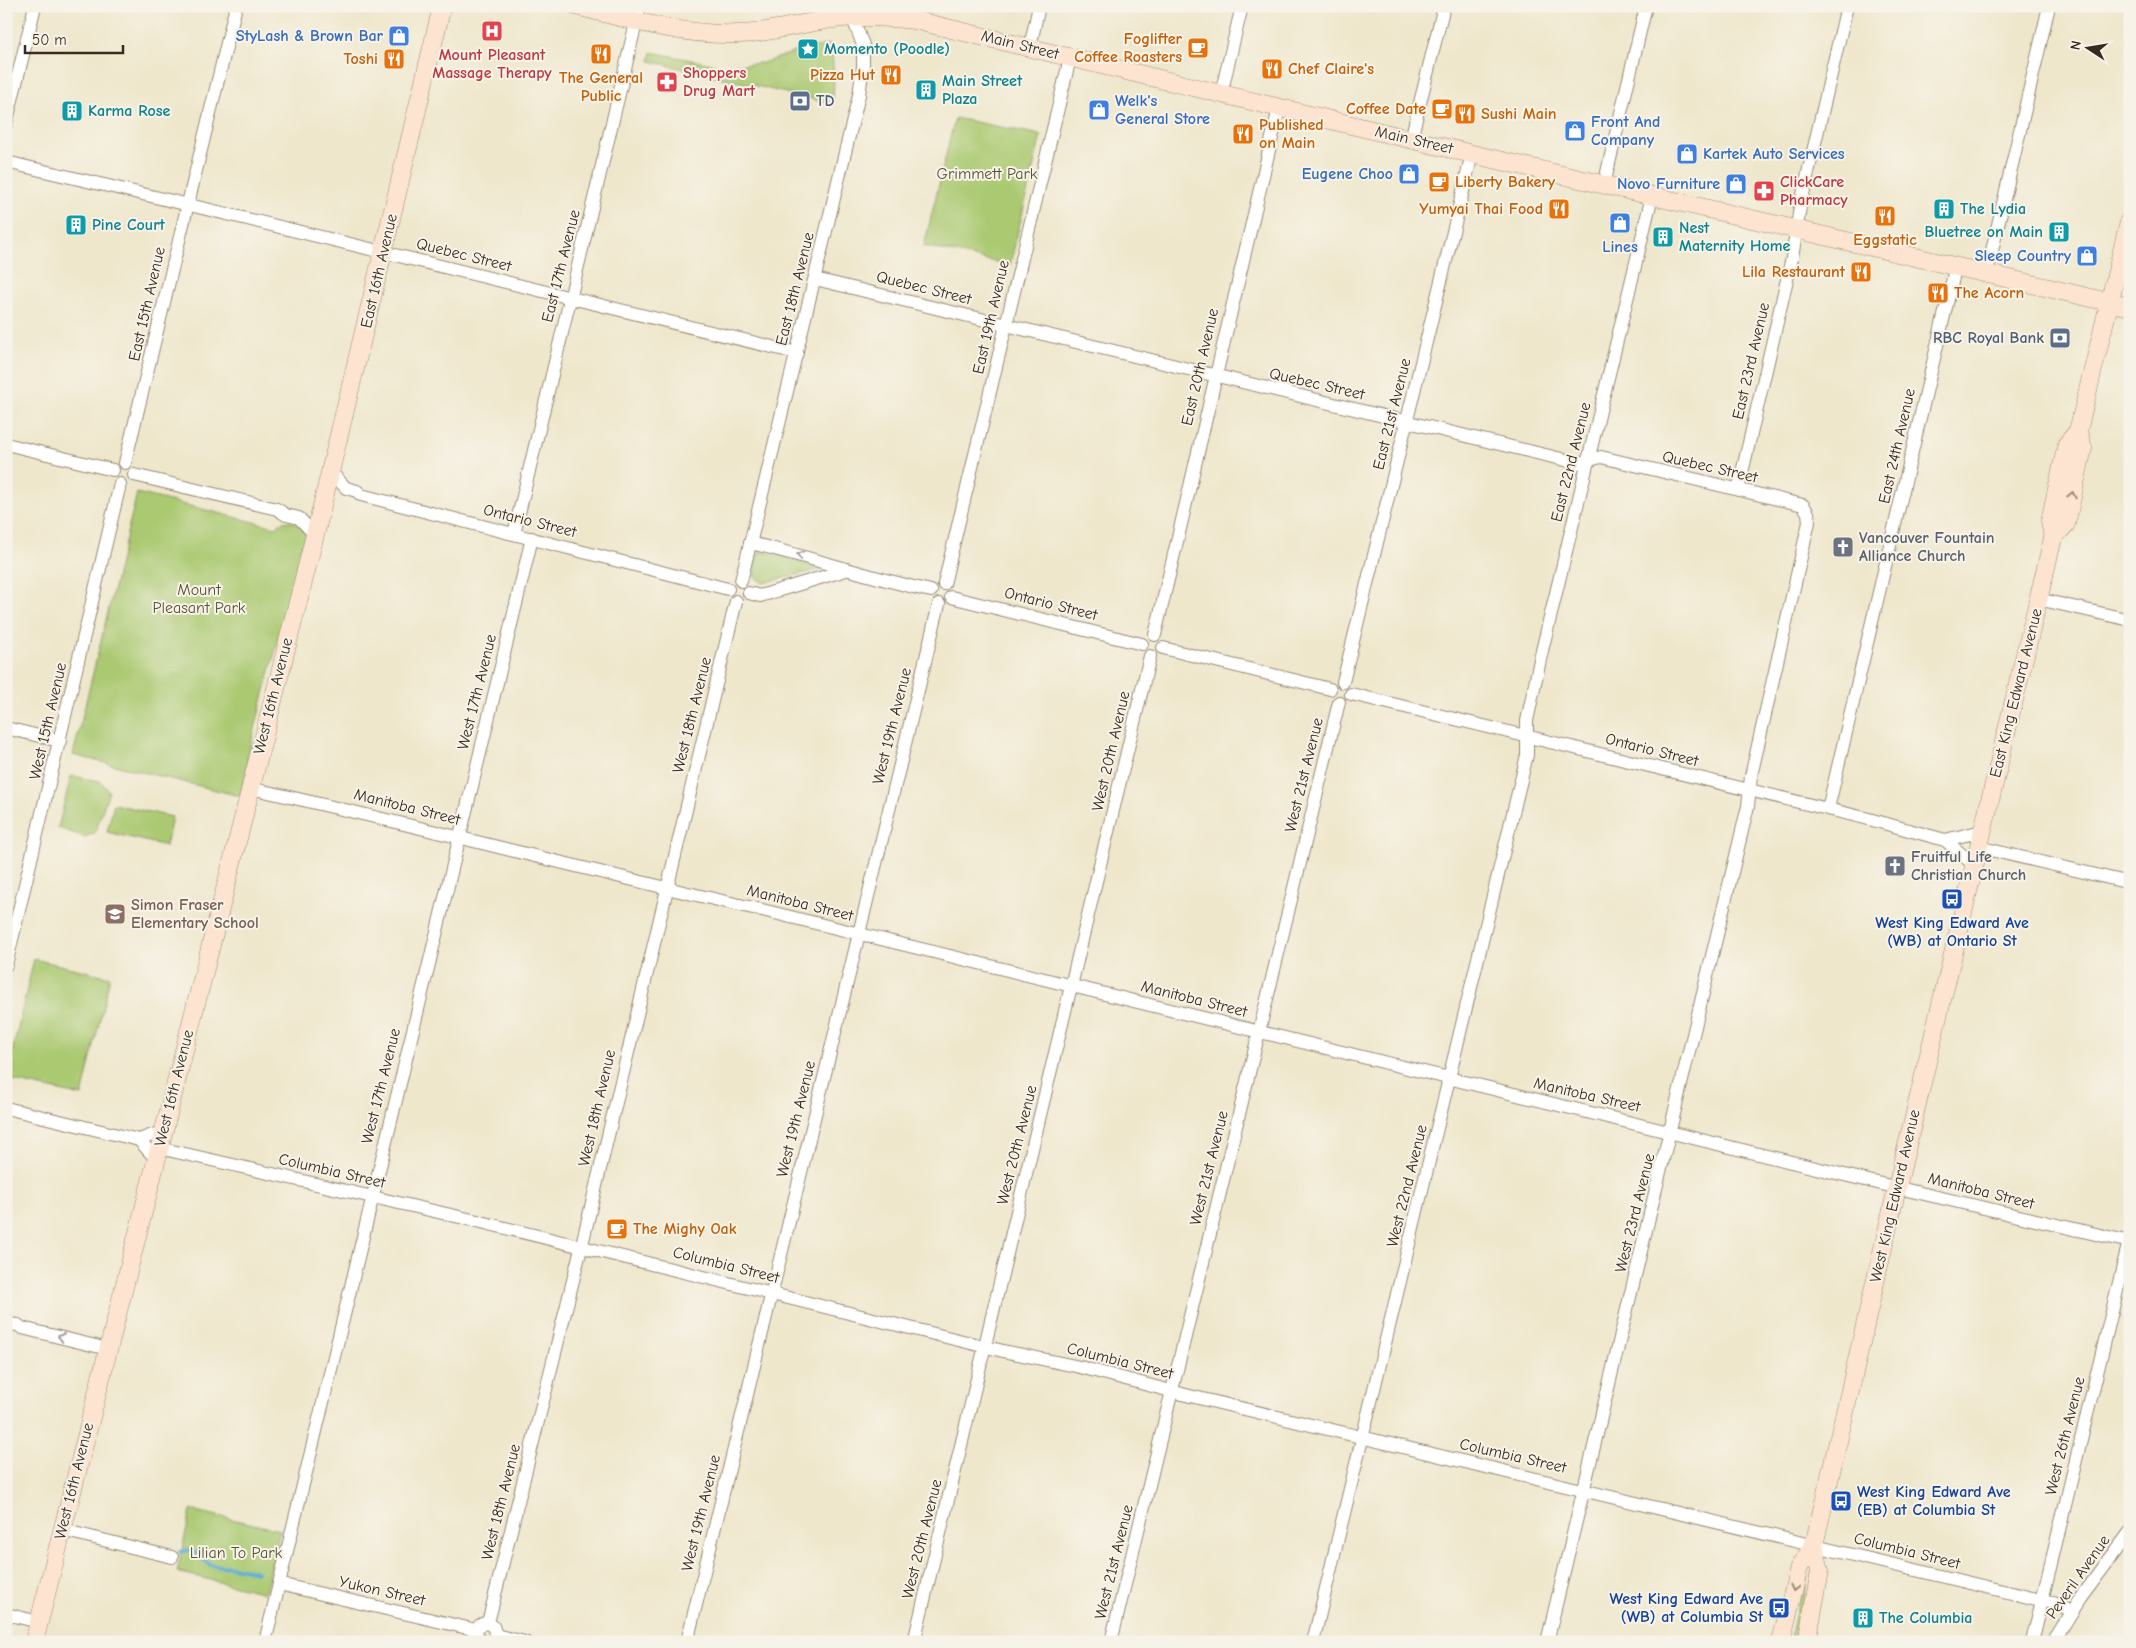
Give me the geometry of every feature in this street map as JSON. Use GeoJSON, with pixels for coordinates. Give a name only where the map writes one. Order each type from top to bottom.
{"type":"FeatureCollection","features":[{"type":"Feature","properties":{"kind":"main road","name":"East 16th Avenue"},"geometry":{"type":"LineString","coordinates":[[315,535],[442,6]]}},
{"type":"Feature","properties":{"kind":"main road","name":"Main Street"},"geometry":{"type":"LineString","coordinates":[[577,6],[639,14],[696,33],[758,33],[824,20],[850,12],[914,20],[1472,154],[1987,272],[2130,307]]}},
{"type":"Feature","properties":{"kind":"main road","name":"East King Edward Avenue"},"geometry":{"type":"LineString","coordinates":[[1980,839],[2053,538],[2066,524],[2083,448],[2078,431],[2130,218]]}},
{"type":"Feature","properties":{"kind":"main road","name":"West 16th Avenue"},"geometry":{"type":"LineString","coordinates":[[34,1642],[315,535]]}},
{"type":"Feature","properties":{"kind":"main road","name":"West King Edward Avenue"},"geometry":{"type":"LineString","coordinates":[[1781,1642],[1799,1567],[1814,1545],[1980,839]]}},
{"type":"Feature","properties":{"kind":"main road","name":"West King Edward Avenue"},"geometry":{"type":"LineString","coordinates":[[1808,1642],[1820,1571],[1814,1545]]}},
{"type":"Feature","properties":{"kind":"street"},"geometry":{"type":"LineString","coordinates":[[6,124],[35,6]]}},
{"type":"Feature","properties":{"kind":"street","name":"East 15th Avenue"},"geometry":{"type":"LineString","coordinates":[[125,463],[236,6]]}},
{"type":"Feature","properties":{"kind":"street"},"geometry":{"type":"LineString","coordinates":[[1030,48],[1039,6]]}},
{"type":"Feature","properties":{"kind":"street"},"geometry":{"type":"LineString","coordinates":[[1222,94],[1242,6]]}},
{"type":"Feature","properties":{"kind":"street"},"geometry":{"type":"LineString","coordinates":[[1411,139],[1444,6]]}},
{"type":"Feature","properties":{"kind":"street"},"geometry":{"type":"LineString","coordinates":[[1604,185],[1646,6]]}},
{"type":"Feature","properties":{"kind":"street","name":"East 23rd Avenue"},"geometry":{"type":"LineString","coordinates":[[1738,490],[1797,230],[1800,207],[1847,6]]}},
{"type":"Feature","properties":{"kind":"street"},"geometry":{"type":"LineString","coordinates":[[1987,272],[2049,6]]}},
{"type":"Feature","properties":{"kind":"street","name":"East 18th Avenue"},"geometry":{"type":"LineString","coordinates":[[741,581],[860,95],[863,45],[850,12]]}},
{"type":"Feature","properties":{"kind":"street","name":"East 17th Avenue"},"geometry":{"type":"LineString","coordinates":[[514,534],[639,14]]}},
{"type":"Feature","properties":{"kind":"street","name":"East 19th Avenue"},"geometry":{"type":"LineString","coordinates":[[944,584],[1070,58]]}},
{"type":"Feature","properties":{"kind":"street","name":"East 20th Avenue"},"geometry":{"type":"LineString","coordinates":[[1155,635],[1214,376],[1279,108]]}},
{"type":"Feature","properties":{"kind":"street","name":"East 21st Avenue"},"geometry":{"type":"LineString","coordinates":[[1343,682],[1472,154]]}},
{"type":"Feature","properties":{"kind":"street","name":"Quebec Street"},"geometry":{"type":"LineString","coordinates":[[6,162],[188,204],[796,353]]}},
{"type":"Feature","properties":{"kind":"street","name":"East 22nd Avenue"},"geometry":{"type":"LineString","coordinates":[[1528,737],[1527,721],[1541,656],[1652,196]]}},
{"type":"Feature","properties":{"kind":"street","name":"East 24th Avenue"},"geometry":{"type":"LineString","coordinates":[[1828,809],[1956,265]]}},
{"type":"Feature","properties":{"kind":"street","name":"Quebec Street"},"geometry":{"type":"LineString","coordinates":[[814,279],[1578,463],[1598,457],[1803,505],[1808,513],[1809,522],[1752,773],[1750,790]]}},
{"type":"Feature","properties":{"kind":"street"},"geometry":{"type":"LineString","coordinates":[[6,444],[113,470]]}},
{"type":"Feature","properties":{"kind":"street"},"geometry":{"type":"LineString","coordinates":[[125,463],[132,468],[134,475],[129,483],[120,484],[114,478],[113,470],[118,464],[125,463]]}},
{"type":"Feature","properties":{"kind":"street","name":"Ontario Street"},"geometry":{"type":"LineString","coordinates":[[331,472],[346,488],[357,491],[361,495],[728,589]]}},
{"type":"Feature","properties":{"kind":"street"},"geometry":{"type":"LineString","coordinates":[[134,475],[277,509],[286,515],[299,518],[315,535]]}},
{"type":"Feature","properties":{"kind":"street","name":"West 15th Avenue"},"geometry":{"type":"LineString","coordinates":[[6,965],[120,484]]}},
{"type":"Feature","properties":{"kind":"street","name":"West 17th Avenue"},"geometry":{"type":"LineString","coordinates":[[264,1642],[458,836],[532,538]]}},
{"type":"Feature","properties":{"kind":"street"},"geometry":{"type":"LineString","coordinates":[[750,543],[828,562],[846,570],[931,591]]}},
{"type":"Feature","properties":{"kind":"street"},"geometry":{"type":"LineString","coordinates":[[748,593],[760,596],[846,570]]}},
{"type":"Feature","properties":{"kind":"street"},"geometry":{"type":"LineString","coordinates":[[734,581],[741,581],[746,584],[748,593],[743,600],[736,601],[731,598],[728,589],[734,581]]}},
{"type":"Feature","properties":{"kind":"street"},"geometry":{"type":"LineString","coordinates":[[944,584],[950,588],[952,596],[947,603],[939,604],[932,600],[931,591],[936,585],[944,584]]}},
{"type":"Feature","properties":{"kind":"street","name":"Ontario Street"},"geometry":{"type":"LineString","coordinates":[[952,596],[1142,644]]}},
{"type":"Feature","properties":{"kind":"street"},"geometry":{"type":"LineString","coordinates":[[2038,599],[2130,620]]}},
{"type":"Feature","properties":{"kind":"street","name":"West 18th Avenue"},"geometry":{"type":"LineString","coordinates":[[488,1623],[736,601]]}},
{"type":"Feature","properties":{"kind":"street","name":"West 19th Avenue"},"geometry":{"type":"LineString","coordinates":[[687,1642],[939,604]]}},
{"type":"Feature","properties":{"kind":"street"},"geometry":{"type":"LineString","coordinates":[[1155,635],[1162,640],[1163,648],[1158,655],[1150,656],[1143,651],[1142,644],[1146,637],[1155,635]]}},
{"type":"Feature","properties":{"kind":"street"},"geometry":{"type":"LineString","coordinates":[[1163,648],[1330,689]]}},
{"type":"Feature","properties":{"kind":"street","name":"West 20th Avenue"},"geometry":{"type":"LineString","coordinates":[[914,1642],[1150,656]]}},
{"type":"Feature","properties":{"kind":"street"},"geometry":{"type":"LineString","coordinates":[[1343,682],[1350,686],[1351,694],[1347,701],[1339,702],[1332,698],[1330,689],[1336,683],[1343,682]]}},
{"type":"Feature","properties":{"kind":"street","name":"Ontario Street"},"geometry":{"type":"LineString","coordinates":[[1351,694],[1828,809],[1945,840],[1980,839],[2130,883]]}},
{"type":"Feature","properties":{"kind":"street","name":"West 21st Avenue"},"geometry":{"type":"LineString","coordinates":[[1111,1642],[1339,702]]}},
{"type":"Feature","properties":{"kind":"street"},"geometry":{"type":"LineString","coordinates":[[6,728],[60,741]]}},
{"type":"Feature","properties":{"kind":"street","name":"West 22nd Avenue"},"geometry":{"type":"LineString","coordinates":[[1313,1642],[1528,756],[1528,737]]}},
{"type":"Feature","properties":{"kind":"street","name":"Manitoba Street"},"geometry":{"type":"LineString","coordinates":[[250,788],[458,836],[666,889],[858,934],[1897,1188],[2129,1240]]}},
{"type":"Feature","properties":{"kind":"street","name":"West 23rd Avenue"},"geometry":{"type":"LineString","coordinates":[[1547,1642],[1671,1132],[1748,806],[1750,790]]}},
{"type":"Feature","properties":{"kind":"street","name":"Ontario Street"},"geometry":{"type":"LineString","coordinates":[[1945,840],[1974,865]]}},
{"type":"Feature","properties":{"kind":"street"},"geometry":{"type":"LineString","coordinates":[[6,1108],[159,1146]]}},
{"type":"Feature","properties":{"kind":"street"},"geometry":{"type":"LineString","coordinates":[[139,1140],[159,1146]]}},
{"type":"Feature","properties":{"kind":"street","name":"Columbia Street"},"geometry":{"type":"LineString","coordinates":[[159,1146],[581,1246],[985,1346],[1080,1367],[1171,1392],[2041,1600],[2053,1603],[2070,1612]]}},
{"type":"Feature","properties":{"kind":"street","name":"West 26th Avenue"},"geometry":{"type":"LineString","coordinates":[[2032,1642],[2129,1240]]}},
{"type":"Feature","properties":{"kind":"street"},"geometry":{"type":"LineString","coordinates":[[6,1324],[18,1324],[22,1328],[108,1349]]}},
{"type":"Feature","properties":{"kind":"street"},"geometry":{"type":"LineString","coordinates":[[62,1530],[172,1557]]}},
{"type":"Feature","properties":{"kind":"street","name":"Peveril Avenue"},"geometry":{"type":"LineString","coordinates":[[2053,1642],[2070,1612],[2130,1532]]}},
{"type":"Feature","properties":{"kind":"street","name":"Yukon Street"},"geometry":{"type":"LineString","coordinates":[[279,1584],[476,1630]]}},
{"type":"Feature","properties":{"kind":"street"},"geometry":{"type":"LineString","coordinates":[[6,1614],[39,1622]]}},
{"type":"Feature","properties":{"kind":"street"},"geometry":{"type":"LineString","coordinates":[[483,1642],[477,1636],[476,1630],[479,1625],[488,1623],[495,1629],[492,1638],[525,1642]]}},
{"type":"Feature","properties":{"kind":"green space"},"geometry":{"type":"Polygon","coordinates":[[[831,44],[834,76],[833,104],[650,61],[652,52],[721,66],[763,63],[795,52],[831,44]]]}},
{"type":"Feature","properties":{"kind":"green space","name":"Grimmett Park"},"geometry":{"type":"Polygon","coordinates":[[[955,118],[1041,135],[1010,265],[924,246],[955,118]]]}},
{"type":"Feature","properties":{"kind":"green space","name":"Mount Pleasant Park"},"geometry":{"type":"Polygon","coordinates":[[[137,493],[275,527],[286,521],[292,522],[299,524],[306,533],[247,759],[248,763],[240,796],[73,755],[137,493]]]}},
{"type":"Feature","properties":{"kind":"green space"},"geometry":{"type":"Polygon","coordinates":[[[760,551],[822,566],[822,569],[763,583],[754,574],[755,564],[760,551]]]}},
{"type":"Feature","properties":{"kind":"green space"},"geometry":{"type":"Polygon","coordinates":[[[71,776],[100,781],[109,791],[95,833],[85,837],[58,828],[71,776]]]}},
{"type":"Feature","properties":{"kind":"green space"},"geometry":{"type":"Polygon","coordinates":[[[114,804],[172,817],[166,846],[107,832],[114,804]]]}},
{"type":"Feature","properties":{"kind":"green space"},"geometry":{"type":"Polygon","coordinates":[[[34,959],[110,977],[82,1096],[6,1079],[34,959]]]}},
{"type":"Feature","properties":{"kind":"green space","name":"Lilian To Park"},"geometry":{"type":"Polygon","coordinates":[[[191,1510],[280,1530],[265,1593],[177,1572],[191,1510]]]}},
{"type":"Feature","properties":{"kind":"green space"},"geometry":{"type":"Polygon","coordinates":[[[1805,1574],[1799,1642],[1789,1642],[1805,1574]]]}},
{"type":"Feature","properties":{"kind":"waterway"},"geometry":{"type":"LineString","coordinates":[[180,1552],[188,1550],[196,1553],[210,1565],[257,1572]]}},
{"type":"Feature","properties":{"kind":"place","name":"Mount Pleasant Massage Therapy"},"geometry":{"type":"Point","coordinates":[492,31]}},
{"type":"Feature","properties":{"kind":"place","name":"StyLash & Brown Bar"},"geometry":{"type":"Point","coordinates":[399,36]}},
{"type":"Feature","properties":{"kind":"place","name":"Foglifter Coffee Roasters"},"geometry":{"type":"Point","coordinates":[1198,48]}},
{"type":"Feature","properties":{"kind":"place","name":"Momento (Poodle)"},"geometry":{"type":"Point","coordinates":[808,49]}},
{"type":"Feature","properties":{"kind":"place","name":"The General Public"},"geometry":{"type":"Point","coordinates":[601,54]}},
{"type":"Feature","properties":{"kind":"place","name":"Toshi"},"geometry":{"type":"Point","coordinates":[394,59]}},
{"type":"Feature","properties":{"kind":"place","name":"Chef Claire's"},"geometry":{"type":"Point","coordinates":[1272,69]}},
{"type":"Feature","properties":{"kind":"place","name":"Pizza Hut"},"geometry":{"type":"Point","coordinates":[891,75]}},
{"type":"Feature","properties":{"kind":"place","name":"Shoppers Drug Mart"},"geometry":{"type":"Point","coordinates":[667,82]}},
{"type":"Feature","properties":{"kind":"place","name":"Main Street Plaza"},"geometry":{"type":"Point","coordinates":[926,90]}},
{"type":"Feature","properties":{"kind":"place","name":"TD"},"geometry":{"type":"Point","coordinates":[800,101]}},
{"type":"Feature","properties":{"kind":"place","name":"Coffee Date"},"geometry":{"type":"Point","coordinates":[1442,109]}},
{"type":"Feature","properties":{"kind":"place","name":"Welk's General Store"},"geometry":{"type":"Point","coordinates":[1099,110]}},
{"type":"Feature","properties":{"kind":"place","name":"Karma Rose"},"geometry":{"type":"Point","coordinates":[72,111]}},
{"type":"Feature","properties":{"kind":"place","name":"Sushi Main"},"geometry":{"type":"Point","coordinates":[1465,114]}},
{"type":"Feature","properties":{"kind":"place","name":"Front And Company"},"geometry":{"type":"Point","coordinates":[1575,131]}},
{"type":"Feature","properties":{"kind":"place","name":"Published on Main"},"geometry":{"type":"Point","coordinates":[1243,134]}},
{"type":"Feature","properties":{"kind":"place","name":"Kartek Auto Services"},"geometry":{"type":"Point","coordinates":[1687,154]}},
{"type":"Feature","properties":{"kind":"place","name":"Eugene Choo"},"geometry":{"type":"Point","coordinates":[1409,174]}},
{"type":"Feature","properties":{"kind":"place","name":"Liberty Bakery"},"geometry":{"type":"Point","coordinates":[1439,182]}},
{"type":"Feature","properties":{"kind":"place","name":"Novo Furniture"},"geometry":{"type":"Point","coordinates":[1736,184]}},
{"type":"Feature","properties":{"kind":"place","name":"ClickCare Pharmacy"},"geometry":{"type":"Point","coordinates":[1764,191]}},
{"type":"Feature","properties":{"kind":"place","name":"Yumyai Thai Food"},"geometry":{"type":"Point","coordinates":[1559,209]}},
{"type":"Feature","properties":{"kind":"place","name":"The Lydia"},"geometry":{"type":"Point","coordinates":[1944,209]}},
{"type":"Feature","properties":{"kind":"place","name":"Eggstatic"},"geometry":{"type":"Point","coordinates":[1885,216]}},
{"type":"Feature","properties":{"kind":"place","name":"Lines"},"geometry":{"type":"Point","coordinates":[1620,223]}},
{"type":"Feature","properties":{"kind":"place","name":"Pine Court"},"geometry":{"type":"Point","coordinates":[76,225]}},
{"type":"Feature","properties":{"kind":"place","name":"Bluetree on Main"},"geometry":{"type":"Point","coordinates":[2059,232]}},
{"type":"Feature","properties":{"kind":"place","name":"Nest Maternity Home"},"geometry":{"type":"Point","coordinates":[1663,237]}},
{"type":"Feature","properties":{"kind":"place","name":"Sleep Country"},"geometry":{"type":"Point","coordinates":[2087,256]}},
{"type":"Feature","properties":{"kind":"place","name":"Lila Restaurant"},"geometry":{"type":"Point","coordinates":[1861,272]}},
{"type":"Feature","properties":{"kind":"place","name":"The Acorn"},"geometry":{"type":"Point","coordinates":[1938,293]}},
{"type":"Feature","properties":{"kind":"place","name":"RBC Royal Bank"},"geometry":{"type":"Point","coordinates":[2060,338]}},
{"type":"Feature","properties":{"kind":"place","name":"Vancouver Fountain Alliance Church"},"geometry":{"type":"Point","coordinates":[1843,547]}},
{"type":"Feature","properties":{"kind":"place","name":"Fruitful Life Christian Church"},"geometry":{"type":"Point","coordinates":[1895,866]}},
{"type":"Feature","properties":{"kind":"place","name":"West King Edward Ave (WB) at Ontario St"},"geometry":{"type":"Point","coordinates":[1952,899]}},
{"type":"Feature","properties":{"kind":"place","name":"Simon Fraser Elementary School"},"geometry":{"type":"Point","coordinates":[115,914]}},
{"type":"Feature","properties":{"kind":"place","name":"The Mighy Oak"},"geometry":{"type":"Point","coordinates":[617,1229]}},
{"type":"Feature","properties":{"kind":"place","name":"West King Edward Ave (EB) at Columbia St"},"geometry":{"type":"Point","coordinates":[1841,1501]}},
{"type":"Feature","properties":{"kind":"place","name":"West King Edward Ave (WB) at Columbia St"},"geometry":{"type":"Point","coordinates":[1779,1608]}},
{"type":"Feature","properties":{"kind":"place","name":"The Columbia"},"geometry":{"type":"Point","coordinates":[1863,1618]}}]}
